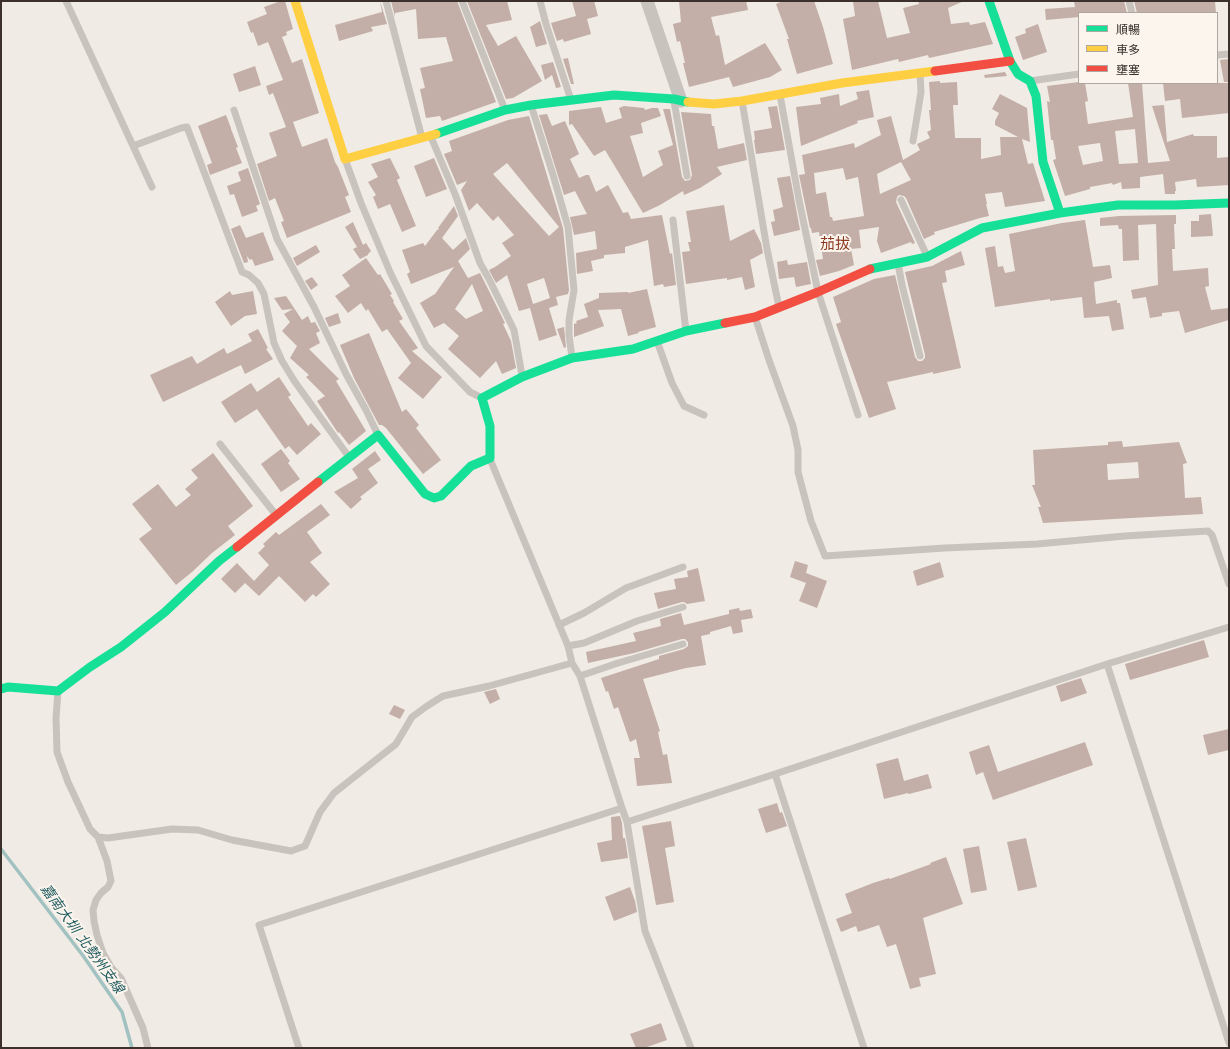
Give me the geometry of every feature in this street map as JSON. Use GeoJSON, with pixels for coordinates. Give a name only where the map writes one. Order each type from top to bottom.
{"type":"FeatureCollection","features":[{"type":"Feature","properties":{"kind":"street"},"geometry":{"type":"LineString","coordinates":[[296,1],[345,159],[427,137],[505,110],[531,105],[614,95],[714,104],[780,95],[842,83],[1010,61]]}},
{"type":"Feature","properties":{"kind":"street"},"geometry":{"type":"LineString","coordinates":[[647,1],[677,100]]}},
{"type":"Feature","properties":{"kind":"street"},"geometry":{"type":"LineString","coordinates":[[989,1],[1010,61],[1018,74],[1030,81],[1036,96],[1043,162],[1060,212]]}},
{"type":"Feature","properties":{"kind":"street"},"geometry":{"type":"LineString","coordinates":[[1,689],[8,688],[58,691],[90,667],[121,647],[160,616],[219,561],[378,435],[425,494],[434,498],[441,496],[471,466],[490,458],[490,426],[482,398],[522,377],[572,358],[633,349],[686,331],[754,317],[871,269],[927,257],[982,228],[1037,218],[1060,212],[1118,205],[1229,203]]}},
{"type":"Feature","properties":{"kind":"lane"},"geometry":{"type":"LineString","coordinates":[[66,1],[152,187]]}},
{"type":"Feature","properties":{"kind":"lane"},"geometry":{"type":"LineString","coordinates":[[386,1],[427,137],[455,194],[480,263],[489,278],[514,330],[522,377]]}},
{"type":"Feature","properties":{"kind":"lane"},"geometry":{"type":"LineString","coordinates":[[462,1],[505,110]]}},
{"type":"Feature","properties":{"kind":"lane"},"geometry":{"type":"LineString","coordinates":[[540,1],[571,101]]}},
{"type":"Feature","properties":{"kind":"lane"},"geometry":{"type":"LineString","coordinates":[[1129,1],[1132,12]]}},
{"type":"Feature","properties":{"kind":"lane"},"geometry":{"type":"LineString","coordinates":[[1218,55],[1229,54]]}},
{"type":"Feature","properties":{"kind":"lane"},"geometry":{"type":"LineString","coordinates":[[913,141],[921,92],[920,73]]}},
{"type":"Feature","properties":{"kind":"lane"},"geometry":{"type":"LineString","coordinates":[[1030,81],[1078,74]]}},
{"type":"Feature","properties":{"kind":"lane"},"geometry":{"type":"LineString","coordinates":[[780,95],[799,200],[818,292],[858,415]]}},
{"type":"Feature","properties":{"kind":"lane"},"geometry":{"type":"LineString","coordinates":[[677,100],[687,176]]}},
{"type":"Feature","properties":{"kind":"lane"},"geometry":{"type":"LineString","coordinates":[[742,101],[767,249],[779,307]]}},
{"type":"Feature","properties":{"kind":"lane"},"geometry":{"type":"LineString","coordinates":[[531,105],[568,227],[574,290],[569,320],[572,358]]}},
{"type":"Feature","properties":{"kind":"lane"},"geometry":{"type":"LineString","coordinates":[[234,110],[277,239],[314,307],[346,374],[378,435]]}},
{"type":"Feature","properties":{"kind":"lane"},"geometry":{"type":"LineString","coordinates":[[133,146],[181,128],[187,127],[190,131],[242,272],[249,275],[258,283],[264,294],[274,343],[282,361],[295,382],[349,457]]}},
{"type":"Feature","properties":{"kind":"lane"},"geometry":{"type":"LineString","coordinates":[[345,159],[361,203],[390,272],[426,346],[470,392],[482,398]]}},
{"type":"Feature","properties":{"kind":"lane"},"geometry":{"type":"LineString","coordinates":[[901,200],[927,257]]}},
{"type":"Feature","properties":{"kind":"lane"},"geometry":{"type":"LineString","coordinates":[[674,220],[686,331]]}},
{"type":"Feature","properties":{"kind":"lane"},"geometry":{"type":"LineString","coordinates":[[898,262],[902,285],[920,356]]}},
{"type":"Feature","properties":{"kind":"lane"},"geometry":{"type":"LineString","coordinates":[[754,317],[793,426],[798,450],[798,472],[811,521],[825,556],[945,548],[1037,544],[1125,536],[1208,531],[1212,535],[1229,584]]}},
{"type":"Feature","properties":{"kind":"lane"},"geometry":{"type":"LineString","coordinates":[[657,341],[672,383],[684,406],[704,416]]}},
{"type":"Feature","properties":{"kind":"lane"},"geometry":{"type":"LineString","coordinates":[[220,444],[276,515]]}},
{"type":"Feature","properties":{"kind":"lane"},"geometry":{"type":"LineString","coordinates":[[490,458],[568,646],[572,663],[580,676],[627,822],[645,932],[691,1048]]}},
{"type":"Feature","properties":{"kind":"lane"},"geometry":{"type":"LineString","coordinates":[[559,625],[584,613],[626,588],[684,568]]}},
{"type":"Feature","properties":{"kind":"lane"},"geometry":{"type":"LineString","coordinates":[[568,646],[584,643],[637,621],[682,607]]}},
{"type":"Feature","properties":{"kind":"lane"},"geometry":{"type":"LineString","coordinates":[[627,822],[1107,664],[1229,627]]}},
{"type":"Feature","properties":{"kind":"lane"},"geometry":{"type":"LineString","coordinates":[[580,676],[683,644]]}},
{"type":"Feature","properties":{"kind":"lane"},"geometry":{"type":"LineString","coordinates":[[98,837],[108,838],[172,829],[198,830],[232,840],[291,851],[298,850],[305,846],[320,812],[334,793],[396,744],[412,718],[427,706],[443,696],[489,686],[572,663]]}},
{"type":"Feature","properties":{"kind":"lane"},"geometry":{"type":"LineString","coordinates":[[1107,664],[1229,1043]]}},
{"type":"Feature","properties":{"kind":"lane"},"geometry":{"type":"LineString","coordinates":[[58,691],[56,718],[57,752],[68,782],[90,829],[98,837],[107,861],[111,881],[108,887],[96,900],[93,910],[97,935],[102,953],[111,967],[121,978],[143,1028],[148,1048]]}},
{"type":"Feature","properties":{"kind":"lane"},"geometry":{"type":"LineString","coordinates":[[775,774],[864,1048]]}},
{"type":"Feature","properties":{"kind":"lane"},"geometry":{"type":"LineString","coordinates":[[299,1048],[259,925],[622,808]]}},
{"type":"Feature","properties":{"kind":"building"},"geometry":{"type":"Polygon","coordinates":[[[285,1],[293,29],[286,32],[287,35],[282,37],[292,63],[302,59],[319,113],[293,122],[302,147],[327,138],[349,195],[345,197],[351,212],[287,238],[281,222],[284,221],[275,198],[269,201],[257,164],[277,156],[269,133],[286,127],[273,93],[269,95],[266,86],[283,80],[268,42],[258,46],[253,32],[251,33],[247,22],[267,14],[264,7],[285,1]]]}},
{"type":"Feature","properties":{"kind":"building"},"geometry":{"type":"Polygon","coordinates":[[[380,1],[387,24],[371,27],[373,31],[339,41],[335,25],[382,12],[380,1]]]}},
{"type":"Feature","properties":{"kind":"building"},"geometry":{"type":"Polygon","coordinates":[[[391,1],[457,1],[496,102],[442,121],[440,116],[426,118],[420,89],[425,88],[420,68],[453,61],[446,37],[418,39],[416,9],[395,13],[395,17],[391,1]]]}},
{"type":"Feature","properties":{"kind":"building"},"geometry":{"type":"Polygon","coordinates":[[[467,1],[507,1],[512,20],[486,25],[498,46],[516,36],[542,81],[513,98],[506,99],[467,1]]]}},
{"type":"Feature","properties":{"kind":"building"},"geometry":{"type":"Polygon","coordinates":[[[572,1],[594,1],[598,16],[587,19],[591,34],[564,42],[563,39],[557,41],[551,23],[576,16],[572,1]]]}},
{"type":"Feature","properties":{"kind":"building"},"geometry":{"type":"Polygon","coordinates":[[[679,1],[746,1],[748,10],[711,17],[716,36],[719,35],[725,65],[765,43],[782,70],[770,77],[733,87],[729,77],[689,87],[683,63],[685,63],[680,41],[677,42],[673,24],[681,22],[679,1]]]}},
{"type":"Feature","properties":{"kind":"building"},"geometry":{"type":"Polygon","coordinates":[[[783,1],[814,1],[833,64],[797,74],[787,39],[789,39],[776,4],[783,1]]]}},
{"type":"Feature","properties":{"kind":"building"},"geometry":{"type":"Polygon","coordinates":[[[853,1],[878,1],[887,38],[910,33],[903,8],[919,4],[918,1],[964,1],[948,8],[951,24],[969,22],[970,25],[985,22],[993,44],[929,58],[928,55],[899,62],[898,59],[852,70],[843,19],[855,16],[853,1]]]}},
{"type":"Feature","properties":{"kind":"building"},"geometry":{"type":"Polygon","coordinates":[[[1074,1],[1124,1],[1127,12],[1078,12],[1078,17],[1046,20],[1045,9],[1075,7],[1074,1]]]}},
{"type":"Feature","properties":{"kind":"building"},"geometry":{"type":"Polygon","coordinates":[[[1134,1],[1215,1],[1216,12],[1137,12],[1134,1]]]}},
{"type":"Feature","properties":{"kind":"building"},"geometry":{"type":"Polygon","coordinates":[[[540,21],[547,44],[536,47],[530,27],[540,21]]]}},
{"type":"Feature","properties":{"kind":"building"},"geometry":{"type":"Polygon","coordinates":[[[1038,24],[1047,52],[1023,60],[1015,37],[1026,33],[1025,29],[1038,24]]]}},
{"type":"Feature","properties":{"kind":"building"},"geometry":{"type":"Polygon","coordinates":[[[568,58],[574,84],[571,84],[563,59],[568,58]]]}},
{"type":"Feature","properties":{"kind":"building"},"geometry":{"type":"Polygon","coordinates":[[[1229,59],[1229,82],[1224,82],[1220,60],[1229,59]]]}},
{"type":"Feature","properties":{"kind":"building"},"geometry":{"type":"Polygon","coordinates":[[[553,62],[561,87],[556,88],[552,75],[545,80],[541,65],[553,62]]]}},
{"type":"Feature","properties":{"kind":"building"},"geometry":{"type":"Polygon","coordinates":[[[255,66],[261,85],[239,92],[233,74],[255,66]]]}},
{"type":"Feature","properties":{"kind":"building"},"geometry":{"type":"Polygon","coordinates":[[[1005,72],[1007,76],[985,78],[984,75],[1005,72]]]}},
{"type":"Feature","properties":{"kind":"building"},"geometry":{"type":"Polygon","coordinates":[[[929,82],[957,82],[958,105],[953,105],[955,138],[981,138],[981,159],[1001,155],[1000,137],[1018,137],[995,125],[995,121],[999,113],[992,109],[1000,94],[1027,108],[1030,142],[1022,139],[1028,164],[1033,163],[1045,201],[1005,207],[1002,192],[985,194],[989,216],[934,232],[935,234],[924,239],[906,198],[899,195],[896,202],[915,243],[912,244],[911,242],[881,253],[877,241],[879,227],[859,230],[861,248],[851,249],[854,265],[820,276],[816,260],[823,259],[819,232],[812,233],[810,228],[799,175],[805,174],[802,155],[854,143],[855,148],[881,135],[877,120],[891,116],[903,160],[920,150],[917,144],[930,138],[927,132],[931,130],[929,82]],[[901,162],[877,174],[880,194],[911,180],[901,162]],[[843,168],[814,173],[816,194],[826,192],[830,217],[832,217],[833,221],[864,216],[858,177],[846,180],[843,168]]]}},
{"type":"Feature","properties":{"kind":"building"},"geometry":{"type":"Polygon","coordinates":[[[1078,82],[1078,84],[1085,84],[1088,101],[1085,102],[1088,124],[1133,117],[1128,84],[1142,84],[1148,163],[1170,161],[1164,143],[1193,134],[1194,136],[1217,136],[1217,158],[1229,157],[1229,185],[1197,187],[1196,179],[1175,182],[1175,194],[1165,194],[1163,174],[1140,177],[1140,188],[1122,189],[1121,182],[1113,185],[1112,183],[1090,187],[1090,189],[1065,196],[1053,160],[1056,159],[1053,140],[1051,140],[1047,101],[1050,102],[1047,86],[1078,82]],[[1135,129],[1115,131],[1119,164],[1138,163],[1135,129]],[[1100,143],[1078,146],[1083,165],[1103,161],[1100,143]]]}},
{"type":"Feature","properties":{"kind":"building"},"geometry":{"type":"Polygon","coordinates":[[[1229,83],[1229,113],[1182,118],[1180,99],[1165,101],[1163,84],[1229,83]]]}},
{"type":"Feature","properties":{"kind":"building"},"geometry":{"type":"Polygon","coordinates":[[[869,90],[874,117],[857,121],[858,123],[801,146],[796,107],[821,104],[820,98],[839,94],[840,106],[858,99],[856,92],[869,90]]]}},
{"type":"Feature","properties":{"kind":"building"},"geometry":{"type":"Polygon","coordinates":[[[1164,105],[1167,142],[1164,143],[1152,106],[1164,105]]]}},
{"type":"Feature","properties":{"kind":"building"},"geometry":{"type":"Polygon","coordinates":[[[624,106],[644,108],[645,110],[658,108],[661,116],[641,123],[643,133],[630,136],[643,177],[663,165],[658,151],[673,145],[663,109],[670,109],[682,177],[685,181],[690,180],[692,175],[681,112],[711,114],[712,126],[714,126],[718,149],[744,143],[747,160],[717,167],[722,174],[700,188],[684,195],[683,191],[643,213],[605,150],[594,156],[572,124],[569,125],[569,111],[601,107],[606,123],[622,118],[619,108],[624,106]]]}},
{"type":"Feature","properties":{"kind":"building"},"geometry":{"type":"Polygon","coordinates":[[[777,106],[785,150],[756,154],[754,131],[772,128],[768,107],[777,106]]]}},
{"type":"Feature","properties":{"kind":"building"},"geometry":{"type":"Polygon","coordinates":[[[547,114],[552,126],[565,121],[579,154],[570,159],[579,178],[589,175],[596,192],[608,185],[623,213],[628,212],[631,219],[662,215],[670,254],[672,253],[676,285],[664,287],[663,284],[654,286],[648,240],[625,247],[625,253],[604,255],[604,258],[591,261],[593,271],[577,274],[576,253],[597,249],[595,231],[574,235],[570,217],[587,214],[575,191],[564,195],[539,115],[547,114]]]}},
{"type":"Feature","properties":{"kind":"building"},"geometry":{"type":"Polygon","coordinates":[[[226,115],[238,147],[236,148],[242,163],[210,175],[207,165],[212,163],[198,126],[226,115]]]}},
{"type":"Feature","properties":{"kind":"building"},"geometry":{"type":"Polygon","coordinates":[[[529,116],[563,228],[569,290],[568,294],[556,297],[558,305],[549,308],[557,335],[539,341],[530,308],[519,311],[507,275],[496,283],[489,270],[511,256],[502,243],[514,235],[498,216],[493,221],[477,203],[469,211],[461,190],[467,181],[457,185],[444,154],[452,151],[449,141],[508,120],[529,116]],[[507,163],[493,174],[549,236],[559,227],[507,163]],[[544,278],[527,284],[533,304],[550,298],[544,278]]]}},
{"type":"Feature","properties":{"kind":"building"},"geometry":{"type":"Polygon","coordinates":[[[390,158],[400,178],[397,180],[416,226],[402,232],[390,204],[378,209],[373,197],[376,195],[368,182],[378,177],[371,164],[390,158]]]}},
{"type":"Feature","properties":{"kind":"building"},"geometry":{"type":"Polygon","coordinates":[[[434,158],[447,189],[426,197],[414,166],[434,158]]]}},
{"type":"Feature","properties":{"kind":"building"},"geometry":{"type":"Polygon","coordinates":[[[248,168],[260,204],[256,206],[258,211],[242,217],[234,194],[230,195],[227,186],[241,181],[238,172],[248,168]]]}},
{"type":"Feature","properties":{"kind":"building"},"geometry":{"type":"Polygon","coordinates":[[[790,176],[800,230],[774,236],[771,222],[775,221],[773,210],[783,207],[777,178],[790,176]]]}},
{"type":"Feature","properties":{"kind":"building"},"geometry":{"type":"Polygon","coordinates":[[[724,205],[730,241],[754,229],[761,243],[763,253],[750,260],[755,287],[745,290],[742,277],[686,284],[682,252],[690,251],[688,242],[691,242],[686,211],[724,205]]]}},
{"type":"Feature","properties":{"kind":"building"},"geometry":{"type":"Polygon","coordinates":[[[454,206],[458,216],[442,238],[453,250],[466,238],[470,249],[458,261],[468,278],[480,273],[505,323],[503,324],[511,341],[516,368],[502,374],[496,361],[480,378],[448,349],[459,336],[444,323],[434,328],[420,303],[435,294],[454,267],[411,284],[407,274],[410,272],[402,250],[423,243],[425,246],[439,229],[438,228],[454,206]],[[472,284],[455,309],[466,319],[483,311],[472,284]]]}},
{"type":"Feature","properties":{"kind":"building"},"geometry":{"type":"Polygon","coordinates":[[[1211,214],[1213,236],[1191,237],[1191,221],[1199,221],[1199,215],[1211,214]]]}},
{"type":"Feature","properties":{"kind":"building"},"geometry":{"type":"Polygon","coordinates":[[[1176,215],[1176,224],[1174,224],[1175,249],[1172,249],[1173,271],[1208,268],[1209,286],[1205,287],[1211,310],[1229,308],[1229,320],[1185,333],[1179,311],[1162,313],[1162,316],[1150,318],[1146,297],[1133,299],[1131,290],[1158,285],[1156,224],[1138,225],[1139,260],[1123,261],[1122,229],[1119,229],[1118,225],[1100,226],[1100,218],[1119,216],[1176,215]]]}},
{"type":"Feature","properties":{"kind":"building"},"geometry":{"type":"Polygon","coordinates":[[[1085,220],[1093,267],[1110,265],[1112,278],[1094,282],[1096,304],[1117,300],[1117,303],[1120,303],[1124,329],[1112,331],[1109,316],[1084,318],[1082,297],[1050,301],[1050,299],[995,307],[985,248],[995,246],[998,267],[1003,266],[1005,273],[1015,271],[1009,234],[1062,223],[1085,220]]]}},
{"type":"Feature","properties":{"kind":"building"},"geometry":{"type":"Polygon","coordinates":[[[353,222],[363,245],[366,243],[371,251],[368,255],[360,259],[353,249],[357,247],[345,227],[353,222]]]}},
{"type":"Feature","properties":{"kind":"building"},"geometry":{"type":"Polygon","coordinates":[[[240,225],[246,238],[263,232],[274,260],[255,266],[252,259],[250,260],[247,256],[248,262],[244,263],[231,229],[240,225]]]}},
{"type":"Feature","properties":{"kind":"building"},"geometry":{"type":"Polygon","coordinates":[[[316,245],[320,252],[297,266],[293,258],[316,245]]]}},
{"type":"Feature","properties":{"kind":"building"},"geometry":{"type":"Polygon","coordinates":[[[961,251],[965,265],[945,271],[947,282],[942,283],[961,368],[933,374],[933,372],[887,382],[896,409],[869,418],[836,324],[841,322],[833,297],[874,279],[895,275],[915,357],[918,361],[922,361],[925,358],[925,355],[905,272],[932,266],[961,251]]]}},
{"type":"Feature","properties":{"kind":"building"},"geometry":{"type":"Polygon","coordinates":[[[366,258],[378,275],[380,274],[392,294],[390,295],[394,301],[393,302],[403,319],[399,321],[418,348],[412,351],[442,377],[423,399],[398,378],[411,363],[387,329],[382,332],[368,309],[366,311],[361,303],[348,313],[335,296],[350,286],[342,275],[366,258]]]}},
{"type":"Feature","properties":{"kind":"building"},"geometry":{"type":"Polygon","coordinates":[[[787,260],[788,265],[807,262],[811,284],[796,287],[794,277],[779,279],[777,262],[787,260]]]}},
{"type":"Feature","properties":{"kind":"building"},"geometry":{"type":"Polygon","coordinates":[[[312,277],[318,285],[311,290],[305,281],[312,277]]]}},
{"type":"Feature","properties":{"kind":"building"},"geometry":{"type":"Polygon","coordinates":[[[647,289],[656,327],[628,336],[621,309],[598,310],[604,326],[574,337],[574,324],[577,323],[576,321],[588,317],[584,304],[599,298],[599,293],[628,293],[647,289]]]}},
{"type":"Feature","properties":{"kind":"building"},"geometry":{"type":"Polygon","coordinates":[[[230,291],[232,295],[253,291],[257,314],[245,316],[231,326],[215,302],[230,291]]]}},
{"type":"Feature","properties":{"kind":"building"},"geometry":{"type":"Polygon","coordinates":[[[286,296],[302,320],[308,316],[311,323],[315,322],[320,331],[316,333],[320,343],[309,349],[339,379],[336,381],[366,431],[349,445],[339,432],[338,433],[317,401],[325,396],[306,377],[309,375],[290,358],[297,346],[282,331],[290,322],[284,314],[293,309],[282,310],[274,298],[286,296]]]}},
{"type":"Feature","properties":{"kind":"building"},"geometry":{"type":"Polygon","coordinates":[[[338,313],[341,323],[329,327],[325,318],[338,313]]]}},
{"type":"Feature","properties":{"kind":"building"},"geometry":{"type":"Polygon","coordinates":[[[564,327],[566,347],[564,348],[557,329],[564,327]]]}},
{"type":"Feature","properties":{"kind":"building"},"geometry":{"type":"Polygon","coordinates":[[[258,329],[268,348],[266,349],[273,359],[245,374],[241,365],[163,402],[150,375],[192,356],[197,364],[224,348],[227,354],[252,341],[248,334],[258,329]]]}},
{"type":"Feature","properties":{"kind":"building"},"geometry":{"type":"Polygon","coordinates":[[[369,333],[402,412],[406,409],[419,425],[416,428],[441,460],[423,474],[386,428],[379,425],[354,378],[340,345],[369,333]]]}},
{"type":"Feature","properties":{"kind":"building"},"geometry":{"type":"Polygon","coordinates":[[[279,377],[291,395],[288,397],[308,426],[311,423],[321,434],[297,455],[289,446],[285,449],[257,409],[235,423],[221,402],[251,383],[257,392],[279,377]]]}},
{"type":"Feature","properties":{"kind":"building"},"geometry":{"type":"Polygon","coordinates":[[[1122,441],[1123,447],[1179,442],[1187,463],[1183,464],[1185,498],[1201,497],[1203,514],[1043,523],[1038,507],[1041,507],[1032,485],[1035,485],[1033,450],[1108,445],[1108,442],[1122,441]],[[1138,462],[1107,464],[1108,480],[1139,478],[1138,462]]]}},
{"type":"Feature","properties":{"kind":"building"},"geometry":{"type":"Polygon","coordinates":[[[281,449],[290,461],[288,463],[300,479],[281,492],[261,464],[281,449]]]}},
{"type":"Feature","properties":{"kind":"building"},"geometry":{"type":"Polygon","coordinates":[[[375,451],[381,460],[368,469],[378,483],[360,497],[362,499],[351,509],[334,492],[358,478],[352,469],[375,451]]]}},
{"type":"Feature","properties":{"kind":"building"},"geometry":{"type":"Polygon","coordinates":[[[213,453],[253,506],[228,526],[235,535],[176,585],[139,539],[152,529],[132,504],[158,484],[176,507],[191,495],[185,489],[198,478],[191,470],[213,453]]]}},
{"type":"Feature","properties":{"kind":"building"},"geometry":{"type":"Polygon","coordinates":[[[321,504],[330,515],[307,532],[322,553],[310,562],[330,584],[316,597],[313,594],[305,602],[279,576],[259,596],[245,583],[235,593],[221,579],[237,563],[254,581],[269,565],[258,553],[265,546],[263,544],[276,532],[279,535],[321,504]]]}},
{"type":"Feature","properties":{"kind":"building"},"geometry":{"type":"Polygon","coordinates":[[[795,561],[808,565],[806,573],[827,581],[817,608],[799,601],[806,583],[790,577],[795,561]]]}},
{"type":"Feature","properties":{"kind":"building"},"geometry":{"type":"Polygon","coordinates":[[[940,562],[944,577],[917,586],[913,571],[940,562]]]}},
{"type":"Feature","properties":{"kind":"building"},"geometry":{"type":"Polygon","coordinates":[[[698,568],[705,601],[687,604],[682,602],[658,609],[654,593],[676,589],[674,579],[688,577],[687,571],[698,568]]]}},
{"type":"Feature","properties":{"kind":"building"},"geometry":{"type":"Polygon","coordinates":[[[739,608],[740,611],[751,609],[753,618],[741,620],[743,632],[733,634],[731,626],[701,636],[706,665],[686,668],[643,679],[660,731],[658,732],[663,755],[667,754],[672,783],[637,786],[634,758],[640,758],[636,739],[630,742],[618,707],[614,709],[608,691],[606,692],[601,678],[659,659],[659,656],[684,649],[688,646],[688,642],[685,639],[682,639],[634,653],[588,663],[586,652],[636,641],[633,633],[661,626],[660,619],[681,613],[684,625],[729,614],[729,610],[739,608]]]}},
{"type":"Feature","properties":{"kind":"building"},"geometry":{"type":"Polygon","coordinates":[[[1204,640],[1209,657],[1130,680],[1125,664],[1204,640]]]}},
{"type":"Feature","properties":{"kind":"building"},"geometry":{"type":"Polygon","coordinates":[[[1081,678],[1087,693],[1061,702],[1056,686],[1081,678]]]}},
{"type":"Feature","properties":{"kind":"building"},"geometry":{"type":"Polygon","coordinates":[[[496,689],[500,699],[490,704],[484,692],[496,689]]]}},
{"type":"Feature","properties":{"kind":"building"},"geometry":{"type":"Polygon","coordinates":[[[394,705],[405,710],[400,719],[389,714],[394,705]]]}},
{"type":"Feature","properties":{"kind":"building"},"geometry":{"type":"Polygon","coordinates":[[[1229,729],[1229,750],[1208,755],[1203,735],[1229,729]]]}},
{"type":"Feature","properties":{"kind":"building"},"geometry":{"type":"Polygon","coordinates":[[[1085,742],[1093,765],[993,800],[983,772],[976,775],[969,752],[989,745],[998,772],[1085,742]]]}},
{"type":"Feature","properties":{"kind":"building"},"geometry":{"type":"Polygon","coordinates":[[[898,758],[904,781],[928,774],[932,788],[884,799],[876,764],[898,758]]]}},
{"type":"Feature","properties":{"kind":"building"},"geometry":{"type":"Polygon","coordinates":[[[777,803],[780,813],[782,812],[787,826],[766,833],[758,809],[777,803]]]}},
{"type":"Feature","properties":{"kind":"building"},"geometry":{"type":"Polygon","coordinates":[[[620,816],[628,858],[601,862],[597,843],[612,840],[611,817],[620,816]]]}},
{"type":"Feature","properties":{"kind":"building"},"geometry":{"type":"Polygon","coordinates":[[[671,821],[675,846],[665,848],[674,902],[656,905],[642,826],[671,821]]]}},
{"type":"Feature","properties":{"kind":"building"},"geometry":{"type":"Polygon","coordinates":[[[1026,838],[1037,887],[1018,891],[1007,842],[1026,838]]]}},
{"type":"Feature","properties":{"kind":"building"},"geometry":{"type":"Polygon","coordinates":[[[979,846],[987,890],[971,893],[963,849],[979,846]]]}},
{"type":"Feature","properties":{"kind":"building"},"geometry":{"type":"Polygon","coordinates":[[[946,857],[963,904],[923,918],[936,974],[919,978],[921,986],[910,989],[896,944],[887,947],[879,925],[858,932],[856,926],[841,932],[836,919],[852,913],[845,894],[931,864],[930,863],[946,857]]]}},
{"type":"Feature","properties":{"kind":"building"},"geometry":{"type":"Polygon","coordinates":[[[630,887],[637,912],[614,921],[605,897],[630,887]]]}},
{"type":"Feature","properties":{"kind":"building"},"geometry":{"type":"Polygon","coordinates":[[[661,1023],[667,1040],[644,1048],[636,1048],[630,1034],[661,1023]]]}},
{"type":"Feature","properties":{"kind":"waterway","name":"嘉南大圳 北勢州支線"},"geometry":{"type":"LineString","coordinates":[[1,849],[84,957],[122,1012],[132,1048]]}},
{"type":"Feature","properties":{"kind":"traffic: fast"},"geometry":{"type":"LineString","coordinates":[[989,1],[1010,61],[1018,74],[1030,81],[1036,96],[1043,162],[1060,213]]}},
{"type":"Feature","properties":{"kind":"traffic: fast"},"geometry":{"type":"LineString","coordinates":[[436,134],[505,110],[531,105],[614,95],[674,99],[688,102]]}},
{"type":"Feature","properties":{"kind":"traffic: fast"},"geometry":{"type":"LineString","coordinates":[[870,269],[927,257],[982,228],[1060,213],[1118,205],[1229,203]]}},
{"type":"Feature","properties":{"kind":"traffic: fast"},"geometry":{"type":"LineString","coordinates":[[318,482],[378,435],[425,494],[434,498],[441,496],[471,466],[490,458],[490,426],[482,398],[522,377],[572,358],[633,349],[686,331],[725,323]]}},
{"type":"Feature","properties":{"kind":"traffic: fast"},"geometry":{"type":"LineString","coordinates":[[1,689],[8,687],[58,691],[90,667],[121,647],[165,612],[219,561],[237,547]]}},
{"type":"Feature","properties":{"kind":"traffic: slow"},"geometry":{"type":"LineString","coordinates":[[295,1],[345,159],[436,134]]}},
{"type":"Feature","properties":{"kind":"traffic: slow"},"geometry":{"type":"LineString","coordinates":[[688,102],[714,104],[742,101],[842,83],[935,71]]}},
{"type":"Feature","properties":{"kind":"traffic: jam"},"geometry":{"type":"LineString","coordinates":[[935,71],[1010,61]]}},
{"type":"Feature","properties":{"kind":"traffic: jam"},"geometry":{"type":"LineString","coordinates":[[725,323],[755,317],[870,269]]}},
{"type":"Feature","properties":{"kind":"traffic: jam"},"geometry":{"type":"LineString","coordinates":[[237,547],[318,482]]}},
{"type":"Feature","properties":{"kind":"district","name":"茄拔"},"geometry":{"type":"Point","coordinates":[835,245]}}]}
